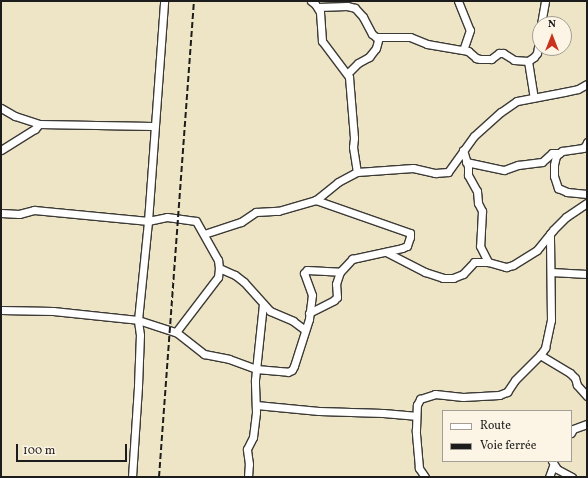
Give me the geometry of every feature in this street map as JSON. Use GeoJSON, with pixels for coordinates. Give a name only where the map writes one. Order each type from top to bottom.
{"type":"FeatureCollection","features":[{"type":"Feature","properties":{"kind":"street"},"geometry":{"type":"LineString","coordinates":[[132,477],[140,335],[138,320],[148,221],[153,126],[164,1]]}},
{"type":"Feature","properties":{"kind":"street"},"geometry":{"type":"LineString","coordinates":[[311,1],[318,7],[322,17],[322,41],[348,73],[354,138],[353,147],[357,172]]}},
{"type":"Feature","properties":{"kind":"street"},"geometry":{"type":"LineString","coordinates":[[458,1],[470,30],[463,50]]}},
{"type":"Feature","properties":{"kind":"street"},"geometry":{"type":"LineString","coordinates":[[542,16],[545,1]]}},
{"type":"Feature","properties":{"kind":"street"},"geometry":{"type":"LineString","coordinates":[[318,7],[347,6],[355,8],[363,17],[372,34],[379,37],[410,37],[427,44],[468,51],[476,58],[491,59],[499,53],[503,53],[514,60],[528,61],[535,56]]}},
{"type":"Feature","properties":{"kind":"street"},"geometry":{"type":"LineString","coordinates":[[348,73],[358,63],[369,57],[376,48],[379,37]]}},
{"type":"Feature","properties":{"kind":"street"},"geometry":{"type":"LineString","coordinates":[[528,61],[534,98]]}},
{"type":"Feature","properties":{"kind":"street"},"geometry":{"type":"LineString","coordinates":[[204,234],[240,222],[256,212],[278,211],[316,200],[338,182],[357,172],[413,168],[442,174],[452,168],[463,150],[501,112],[517,101],[564,92],[586,85]]}},
{"type":"Feature","properties":{"kind":"street"},"geometry":{"type":"LineString","coordinates":[[1,108],[15,116],[39,124],[153,126]]}},
{"type":"Feature","properties":{"kind":"street"},"geometry":{"type":"LineString","coordinates":[[1,150],[35,129],[39,124]]}},
{"type":"Feature","properties":{"kind":"street"},"geometry":{"type":"LineString","coordinates":[[466,162],[504,170],[518,165],[542,162],[552,153],[559,153],[566,149],[583,148],[587,142]]}},
{"type":"Feature","properties":{"kind":"street"},"geometry":{"type":"LineString","coordinates":[[463,150],[468,175],[477,191],[478,203],[482,211],[480,246],[488,262]]}},
{"type":"Feature","properties":{"kind":"street"},"geometry":{"type":"LineString","coordinates":[[559,153],[554,165],[554,176],[558,188],[567,192],[587,194]]}},
{"type":"Feature","properties":{"kind":"street"},"geometry":{"type":"LineString","coordinates":[[309,313],[337,297],[336,284],[340,272],[352,259],[408,246],[410,242],[410,233],[316,200]]}},
{"type":"Feature","properties":{"kind":"street"},"geometry":{"type":"LineString","coordinates":[[386,252],[425,272],[443,278],[453,278],[463,274],[474,262],[488,262],[506,267],[513,265],[537,250],[566,218],[587,203]]}},
{"type":"Feature","properties":{"kind":"street"},"geometry":{"type":"LineString","coordinates":[[1,213],[19,214],[34,210],[148,221],[167,217],[193,220],[198,223],[218,260],[218,277],[176,332]]}},
{"type":"Feature","properties":{"kind":"street"},"geometry":{"type":"LineString","coordinates":[[425,477],[419,468],[415,416],[420,399],[435,394],[463,397],[483,396],[507,392],[515,380],[540,356],[549,337],[551,320],[550,234]]}},
{"type":"Feature","properties":{"kind":"street"},"geometry":{"type":"LineString","coordinates":[[219,268],[240,278],[270,311],[294,321],[305,330]]}},
{"type":"Feature","properties":{"kind":"street"},"geometry":{"type":"LineString","coordinates":[[1,310],[53,311],[138,320],[176,332],[204,354],[229,359],[256,369],[284,372],[292,370],[309,313],[312,295],[306,282],[305,270],[340,272]]}},
{"type":"Feature","properties":{"kind":"street"},"geometry":{"type":"LineString","coordinates":[[551,272],[587,274]]}},
{"type":"Feature","properties":{"kind":"street"},"geometry":{"type":"LineString","coordinates":[[248,477],[250,464],[247,449],[253,437],[256,405],[256,369],[263,304]]}},
{"type":"Feature","properties":{"kind":"street"},"geometry":{"type":"LineString","coordinates":[[540,356],[570,373],[575,378],[577,385],[587,396]]}},
{"type":"Feature","properties":{"kind":"street"},"geometry":{"type":"LineString","coordinates":[[256,405],[319,411],[383,412],[415,416]]}},
{"type":"Feature","properties":{"kind":"street"},"geometry":{"type":"LineString","coordinates":[[572,431],[573,429],[587,424]]}},
{"type":"Feature","properties":{"kind":"street"},"geometry":{"type":"LineString","coordinates":[[549,477],[552,463]]}},
{"type":"Feature","properties":{"kind":"street"},"geometry":{"type":"LineString","coordinates":[[552,463],[557,469],[572,477]]}},
{"type":"Feature","properties":{"kind":"railway"},"geometry":{"type":"LineString","coordinates":[[159,477],[194,1]]}}]}
